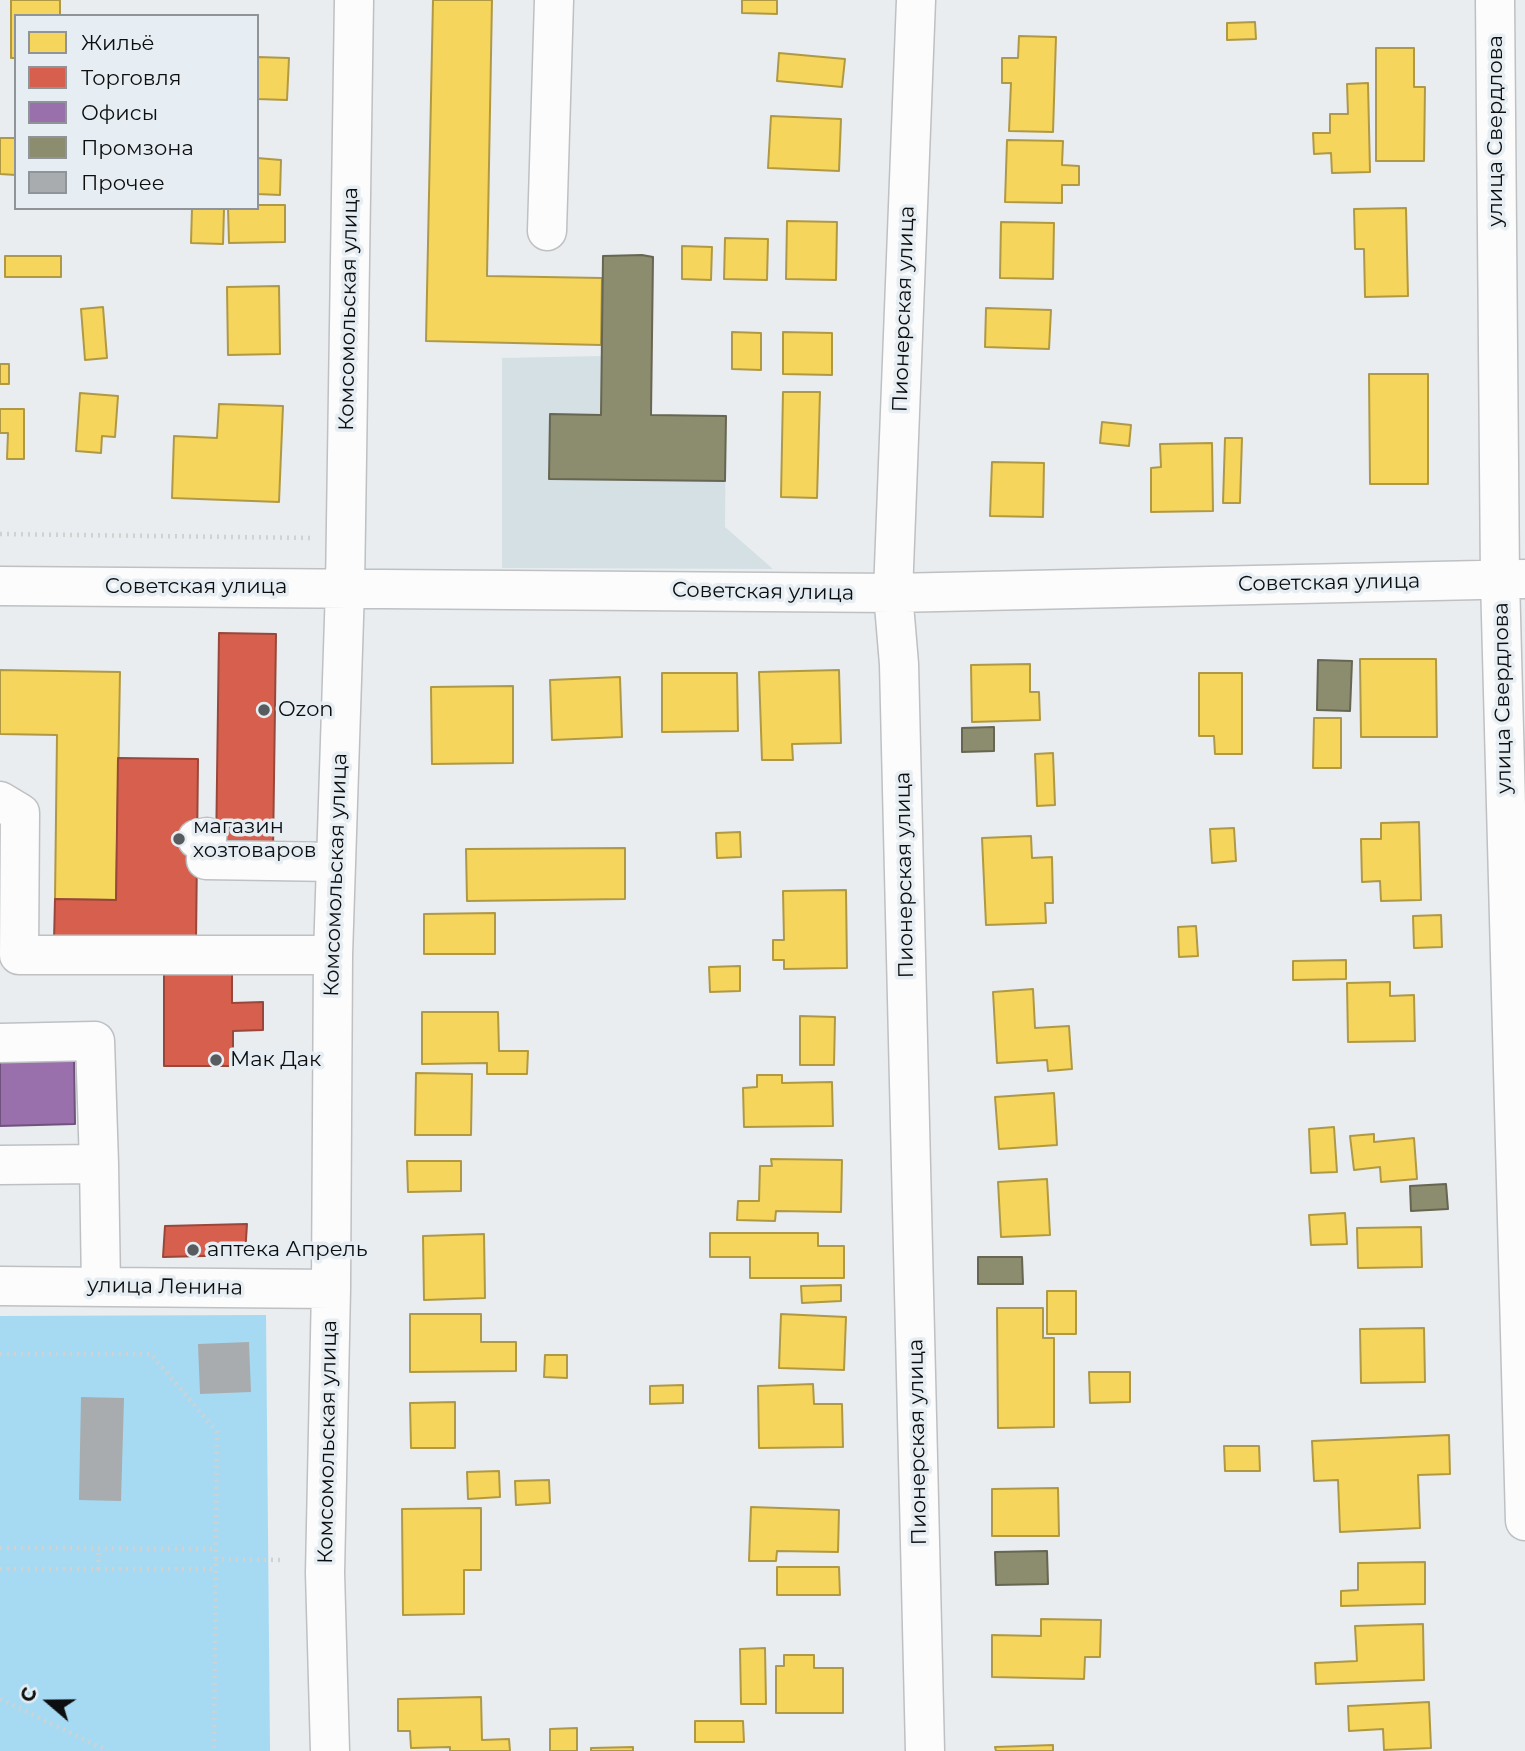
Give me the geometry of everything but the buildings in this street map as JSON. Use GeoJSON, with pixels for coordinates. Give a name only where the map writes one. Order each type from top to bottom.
{"type":"FeatureCollection","features":[{"type":"Feature","properties":{"kind":"street","name":"Комсомольская улица"},"geometry":{"type":"LineString","coordinates":[[330,1751],[325,1573],[331,1289],[333,955],[345,588],[354,0]]}},
{"type":"Feature","properties":{"kind":"street"},"geometry":{"type":"LineString","coordinates":[[547,231],[554,0]]}},
{"type":"Feature","properties":{"kind":"street","name":"Пионерская улица"},"geometry":{"type":"LineString","coordinates":[[916,0],[893,593],[900,664],[926,1751]]}},
{"type":"Feature","properties":{"kind":"street","name":"улица Свердлова"},"geometry":{"type":"LineString","coordinates":[[1495,0],[1513,579],[1525,1521]]}},
{"type":"Feature","properties":{"kind":"street","name":"Советская улица"},"geometry":{"type":"LineString","coordinates":[[0,586],[893,593],[1513,579]]}},
{"type":"Feature","properties":{"kind":"street"},"geometry":{"type":"LineString","coordinates":[[0,801],[20,813],[10,891],[19,955],[333,955]]}},
{"type":"Feature","properties":{"kind":"street"},"geometry":{"type":"LineString","coordinates":[[197,839],[207,837],[206,860],[336,862]]}},
{"type":"Feature","properties":{"kind":"street"},"geometry":{"type":"LineString","coordinates":[[0,1043],[94,1041],[101,1286]]}},
{"type":"Feature","properties":{"kind":"street"},"geometry":{"type":"LineString","coordinates":[[0,1165],[99,1164]]}},
{"type":"Feature","properties":{"kind":"street","name":"улица Ленина"},"geometry":{"type":"LineString","coordinates":[[0,1286],[331,1289]]}},
{"type":"Feature","properties":{"kind":"path"},"geometry":{"type":"LineString","coordinates":[[0,534],[345,538]]}},
{"type":"Feature","properties":{"kind":"path"},"geometry":{"type":"LineString","coordinates":[[0,1354],[151,1354],[217,1432],[214,1751]]}},
{"type":"Feature","properties":{"kind":"path"},"geometry":{"type":"LineString","coordinates":[[0,1548],[216,1549]]}},
{"type":"Feature","properties":{"kind":"path"},"geometry":{"type":"LineString","coordinates":[[98,1569],[99,1548]]}},
{"type":"Feature","properties":{"kind":"path"},"geometry":{"type":"LineString","coordinates":[[215,1559],[281,1560]]}},
{"type":"Feature","properties":{"kind":"path"},"geometry":{"type":"LineString","coordinates":[[0,1569],[215,1569]]}},
{"type":"Feature","properties":{"kind":"path"},"geometry":{"type":"LineString","coordinates":[[0,1699],[107,1751]]}},
{"type":"Feature","properties":{"kind":"shaded area"},"geometry":{"type":"Polygon","coordinates":[[[603,256],[653,257],[651,415],[726,416],[725,527],[773,569],[502,568],[502,358],[601,356],[603,256]]]}},
{"type":"Feature","properties":{"kind":"shaded area"},"geometry":{"type":"Polygon","coordinates":[[[266,1315],[270,1751],[0,1751],[0,1316],[266,1315]]]}},
{"type":"Feature","properties":{"kind":"place","name":"Ozon"},"geometry":{"type":"Point","coordinates":[264,710]}},
{"type":"Feature","properties":{"kind":"place","name":"магазин хозтоваров"},"geometry":{"type":"Point","coordinates":[179,839]}},
{"type":"Feature","properties":{"kind":"place","name":"Мак Дак"},"geometry":{"type":"Point","coordinates":[216,1060]}},
{"type":"Feature","properties":{"kind":"place","name":"аптека Апрель"},"geometry":{"type":"Point","coordinates":[193,1250]}}]}
